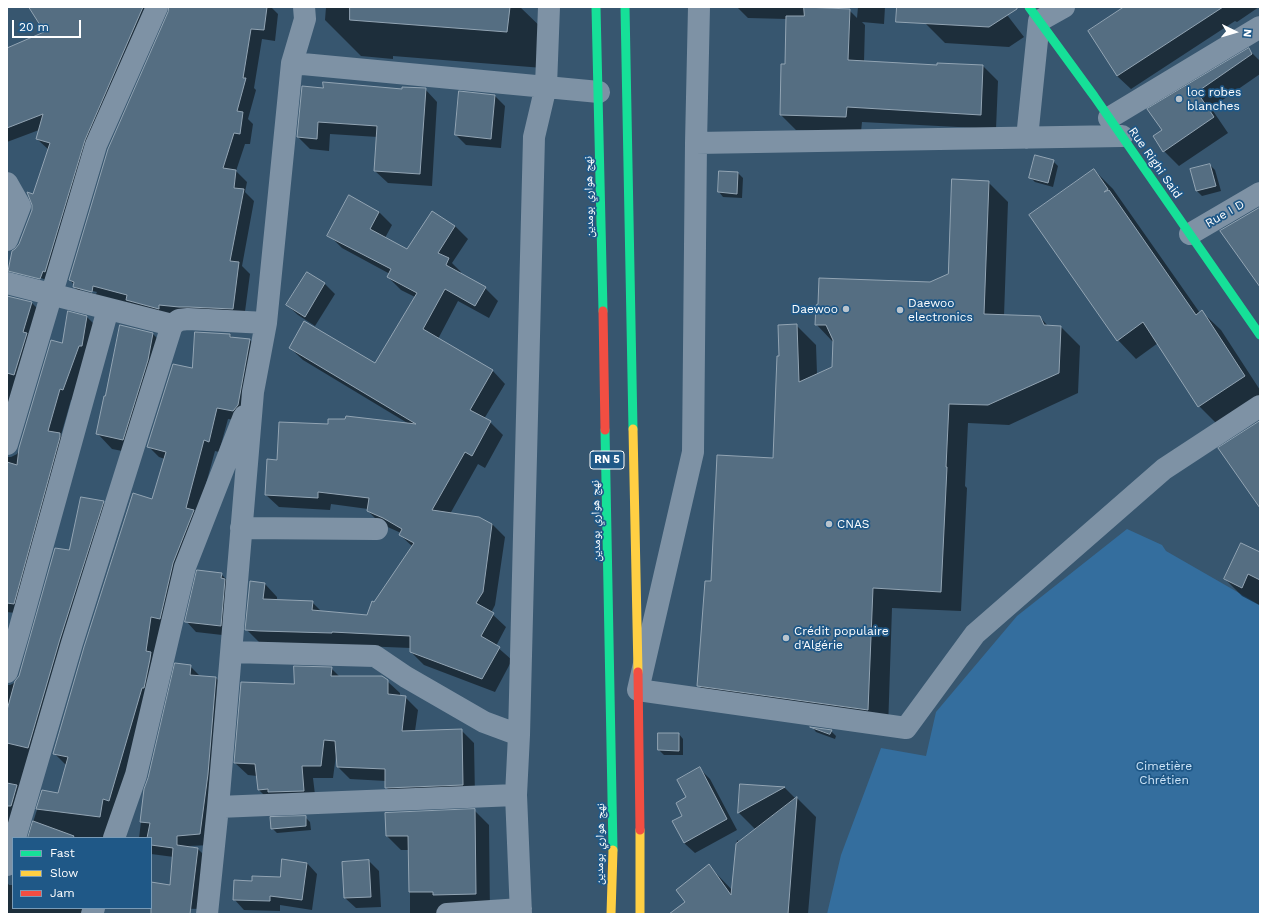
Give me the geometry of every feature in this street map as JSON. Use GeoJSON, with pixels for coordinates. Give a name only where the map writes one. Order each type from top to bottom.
{"type":"FeatureCollection","features":[{"type":"Feature","properties":{"kind":"main road","name":"نهج هواري بومدين"},"geometry":{"type":"LineString","coordinates":[[596,7],[599,92],[613,822],[610,914]]}},
{"type":"Feature","properties":{"kind":"main road","name":"RN 5"},"geometry":{"type":"LineString","coordinates":[[625,7],[638,690],[641,880],[640,914]]}},
{"type":"Feature","properties":{"kind":"main road","name":"Rue Righi Said"},"geometry":{"type":"LineString","coordinates":[[1034,14],[1122,136],[1260,335]]}},
{"type":"Feature","properties":{"kind":"street"},"geometry":{"type":"LineString","coordinates":[[7,444],[96,146],[157,7]]}},
{"type":"Feature","properties":{"kind":"street"},"geometry":{"type":"LineString","coordinates":[[207,914],[232,652],[253,392],[266,323],[292,63],[305,19],[304,7]]}},
{"type":"Feature","properties":{"kind":"street"},"geometry":{"type":"LineString","coordinates":[[448,914],[521,911],[516,795],[519,735],[534,137],[546,86],[549,7]]}},
{"type":"Feature","properties":{"kind":"street"},"geometry":{"type":"LineString","coordinates":[[699,7],[692,452],[638,690],[906,728],[975,634],[1164,469],[1260,406]]}},
{"type":"Feature","properties":{"kind":"street"},"geometry":{"type":"LineString","coordinates":[[1028,138],[1034,14],[1064,7]]}},
{"type":"Feature","properties":{"kind":"street"},"geometry":{"type":"LineString","coordinates":[[1109,118],[1260,27]]}},
{"type":"Feature","properties":{"kind":"street"},"geometry":{"type":"LineString","coordinates":[[292,63],[599,92]]}},
{"type":"Feature","properties":{"kind":"street"},"geometry":{"type":"LineString","coordinates":[[696,143],[1122,136]]}},
{"type":"Feature","properties":{"kind":"street"},"geometry":{"type":"LineString","coordinates":[[7,183],[20,206],[7,240]]}},
{"type":"Feature","properties":{"kind":"street","name":"Rue I D"},"geometry":{"type":"LineString","coordinates":[[1190,234],[1260,193]]}},
{"type":"Feature","properties":{"kind":"street"},"geometry":{"type":"LineString","coordinates":[[7,284],[172,325]]}},
{"type":"Feature","properties":{"kind":"street"},"geometry":{"type":"LineString","coordinates":[[7,672],[108,309]]}},
{"type":"Feature","properties":{"kind":"street"},"geometry":{"type":"LineString","coordinates":[[15,837],[72,643],[172,325],[179,320],[188,319],[266,323]]}},
{"type":"Feature","properties":{"kind":"street"},"geometry":{"type":"LineString","coordinates":[[114,837],[136,775],[185,567],[253,392]]}},
{"type":"Feature","properties":{"kind":"street"},"geometry":{"type":"LineString","coordinates":[[242,528],[377,529]]}},
{"type":"Feature","properties":{"kind":"street"},"geometry":{"type":"LineString","coordinates":[[232,652],[375,656],[406,677],[484,722],[519,735]]}},
{"type":"Feature","properties":{"kind":"street"},"geometry":{"type":"LineString","coordinates":[[218,807],[516,795]]}},
{"type":"Feature","properties":{"kind":"street"},"geometry":{"type":"LineString","coordinates":[[7,865],[12,849]]}},
{"type":"Feature","properties":{"kind":"green space","name":"Cimetière Chrétien"},"geometry":{"type":"Polygon","coordinates":[[[1127,529],[1162,545],[1166,551],[1260,605],[1260,914],[827,914],[841,855],[881,748],[926,756],[936,712],[1017,616],[1127,529]]]}},
{"type":"Feature","properties":{"kind":"building"},"geometry":{"type":"Polygon","coordinates":[[[29,7],[143,7],[85,140],[45,272],[43,271],[40,279],[8,271],[12,251],[19,244],[32,210],[32,205],[27,192],[33,194],[50,143],[36,139],[43,114],[7,128],[7,48],[44,32],[29,7]]]}},
{"type":"Feature","properties":{"kind":"building"},"geometry":{"type":"Polygon","coordinates":[[[169,7],[267,7],[264,30],[251,29],[243,78],[246,78],[237,111],[243,112],[240,134],[234,133],[223,168],[236,170],[234,188],[244,189],[230,261],[239,262],[233,309],[159,305],[159,309],[126,300],[127,295],[93,286],[92,292],[73,287],[74,282],[69,280],[108,149],[169,7]]]}},
{"type":"Feature","properties":{"kind":"building"},"geometry":{"type":"Polygon","coordinates":[[[350,7],[510,7],[507,32],[350,20],[350,7]]]}},
{"type":"Feature","properties":{"kind":"building"},"geometry":{"type":"Polygon","coordinates":[[[804,7],[850,9],[848,60],[937,65],[937,63],[983,65],[981,115],[847,107],[846,117],[780,115],[781,64],[785,64],[786,16],[804,16],[804,7]]]}},
{"type":"Feature","properties":{"kind":"building"},"geometry":{"type":"Polygon","coordinates":[[[897,7],[1017,7],[1017,9],[989,27],[896,22],[897,7]]]}},
{"type":"Feature","properties":{"kind":"building"},"geometry":{"type":"Polygon","coordinates":[[[1124,7],[1223,7],[1117,76],[1088,31],[1124,7]]]}},
{"type":"Feature","properties":{"kind":"building","name":"loc robes blanches"},"geometry":{"type":"Polygon","coordinates":[[[1249,48],[1252,54],[1197,92],[1214,117],[1163,152],[1153,136],[1162,130],[1147,109],[1249,48]]]}},
{"type":"Feature","properties":{"kind":"building"},"geometry":{"type":"Polygon","coordinates":[[[323,82],[402,89],[402,87],[426,88],[420,174],[374,171],[377,126],[318,122],[317,139],[297,137],[302,86],[323,88],[323,82]]]}},
{"type":"Feature","properties":{"kind":"building"},"geometry":{"type":"Polygon","coordinates":[[[459,91],[495,95],[491,139],[455,135],[459,91]]]}},
{"type":"Feature","properties":{"kind":"building"},"geometry":{"type":"Polygon","coordinates":[[[1035,155],[1054,160],[1048,183],[1029,178],[1035,155]]]}},
{"type":"Feature","properties":{"kind":"building"},"geometry":{"type":"Polygon","coordinates":[[[1210,164],[1216,186],[1196,191],[1190,169],[1210,164]]]}},
{"type":"Feature","properties":{"kind":"building"},"geometry":{"type":"Polygon","coordinates":[[[1094,169],[1108,189],[1104,192],[1109,190],[1196,315],[1202,310],[1245,376],[1198,407],[1143,322],[1117,341],[1029,215],[1094,169]]]}},
{"type":"Feature","properties":{"kind":"building"},"geometry":{"type":"Polygon","coordinates":[[[719,171],[738,172],[737,194],[718,192],[719,171]]]}},
{"type":"Feature","properties":{"kind":"building"},"geometry":{"type":"Polygon","coordinates":[[[952,179],[989,181],[984,314],[1040,316],[1044,325],[1061,326],[1059,373],[988,405],[949,404],[941,592],[873,588],[868,710],[697,686],[705,581],[711,581],[717,455],[773,458],[777,356],[779,356],[778,325],[797,324],[799,382],[832,367],[833,340],[826,325],[815,325],[816,305],[818,304],[819,278],[930,282],[948,274],[952,179]]]}},
{"type":"Feature","properties":{"kind":"building"},"geometry":{"type":"Polygon","coordinates":[[[349,195],[379,212],[370,229],[407,249],[432,211],[455,226],[438,253],[449,258],[446,265],[486,287],[475,306],[445,289],[423,329],[493,370],[470,410],[491,421],[472,456],[465,452],[432,510],[479,517],[492,524],[483,592],[476,603],[494,613],[481,636],[500,647],[482,679],[410,652],[410,636],[245,630],[250,581],[265,583],[263,599],[313,601],[312,610],[367,615],[372,601],[374,602],[414,543],[399,535],[402,529],[367,511],[369,498],[318,492],[318,498],[265,495],[267,459],[277,460],[279,422],[328,424],[328,419],[345,419],[346,416],[416,424],[289,348],[304,321],[375,363],[417,293],[387,277],[391,269],[327,236],[349,195]]]}},
{"type":"Feature","properties":{"kind":"building"},"geometry":{"type":"Polygon","coordinates":[[[1260,208],[1260,287],[1220,231],[1260,208]]]}},
{"type":"Feature","properties":{"kind":"building"},"geometry":{"type":"Polygon","coordinates":[[[307,272],[325,283],[305,317],[286,305],[307,272]]]}},
{"type":"Feature","properties":{"kind":"building"},"geometry":{"type":"Polygon","coordinates":[[[7,296],[32,302],[23,332],[27,333],[14,375],[7,373],[7,296]]]}},
{"type":"Feature","properties":{"kind":"building"},"geometry":{"type":"Polygon","coordinates":[[[68,311],[87,316],[82,346],[79,346],[63,390],[60,389],[48,431],[60,433],[60,437],[14,604],[7,603],[7,462],[17,465],[19,448],[51,340],[62,343],[68,311]]]}},
{"type":"Feature","properties":{"kind":"building"},"geometry":{"type":"Polygon","coordinates":[[[120,325],[153,333],[148,360],[123,440],[96,434],[120,325]]]}},
{"type":"Feature","properties":{"kind":"building"},"geometry":{"type":"Polygon","coordinates":[[[195,332],[230,334],[230,337],[250,339],[238,405],[233,411],[217,408],[209,442],[204,440],[186,508],[194,510],[173,563],[160,619],[151,617],[146,651],[151,652],[144,688],[142,688],[109,801],[103,799],[100,817],[36,809],[42,790],[58,793],[68,757],[53,754],[84,647],[133,493],[152,499],[166,452],[147,447],[173,364],[192,368],[195,332]]]}},
{"type":"Feature","properties":{"kind":"building"},"geometry":{"type":"Polygon","coordinates":[[[1260,421],[1260,508],[1218,448],[1260,421]]]}},
{"type":"Feature","properties":{"kind":"building"},"geometry":{"type":"Polygon","coordinates":[[[81,497],[104,501],[60,639],[28,748],[7,743],[7,710],[15,681],[19,676],[55,548],[69,550],[81,497]]]}},
{"type":"Feature","properties":{"kind":"building"},"geometry":{"type":"Polygon","coordinates":[[[1241,543],[1260,552],[1260,580],[1248,574],[1242,588],[1224,579],[1241,543]]]}},
{"type":"Feature","properties":{"kind":"building"},"geometry":{"type":"Polygon","coordinates":[[[197,570],[222,573],[221,578],[225,579],[221,626],[185,622],[197,570]]]}},
{"type":"Feature","properties":{"kind":"building"},"geometry":{"type":"Polygon","coordinates":[[[175,663],[191,665],[190,675],[216,677],[208,774],[200,834],[177,836],[177,845],[198,848],[190,914],[151,914],[152,882],[170,885],[173,848],[152,845],[152,837],[147,837],[150,823],[140,822],[144,789],[148,778],[175,663]]]}},
{"type":"Feature","properties":{"kind":"building"},"geometry":{"type":"Polygon","coordinates":[[[294,666],[332,667],[331,676],[382,676],[388,680],[388,694],[406,696],[402,731],[462,729],[463,785],[385,788],[385,769],[337,767],[335,741],[324,740],[321,766],[302,766],[304,791],[268,792],[268,789],[258,790],[255,764],[234,763],[241,682],[294,684],[294,666]]]}},
{"type":"Feature","properties":{"kind":"building"},"geometry":{"type":"Polygon","coordinates":[[[810,727],[832,730],[830,734],[810,727]]]}},
{"type":"Feature","properties":{"kind":"building"},"geometry":{"type":"Polygon","coordinates":[[[658,733],[679,733],[679,751],[658,750],[658,733]]]}},
{"type":"Feature","properties":{"kind":"building"},"geometry":{"type":"Polygon","coordinates":[[[700,767],[727,819],[684,843],[672,821],[682,816],[676,803],[686,797],[677,780],[700,767]]]}},
{"type":"Feature","properties":{"kind":"building"},"geometry":{"type":"Polygon","coordinates":[[[7,783],[17,785],[11,806],[7,806],[7,783]]]}},
{"type":"Feature","properties":{"kind":"building"},"geometry":{"type":"Polygon","coordinates":[[[740,784],[785,787],[738,813],[740,784]]]}},
{"type":"Feature","properties":{"kind":"building"},"geometry":{"type":"Polygon","coordinates":[[[797,797],[788,914],[669,914],[685,902],[676,890],[709,864],[731,895],[736,844],[797,797]]]}},
{"type":"Feature","properties":{"kind":"building"},"geometry":{"type":"Polygon","coordinates":[[[475,809],[476,894],[433,895],[433,892],[409,892],[408,836],[386,836],[385,813],[475,809]]]}},
{"type":"Feature","properties":{"kind":"building"},"geometry":{"type":"Polygon","coordinates":[[[306,816],[306,826],[271,829],[270,817],[306,816]]]}},
{"type":"Feature","properties":{"kind":"building"},"geometry":{"type":"Polygon","coordinates":[[[33,821],[74,836],[74,837],[28,837],[33,821]]]}},
{"type":"Feature","properties":{"kind":"building"},"geometry":{"type":"Polygon","coordinates":[[[282,859],[307,863],[302,900],[270,896],[270,901],[233,900],[234,880],[252,881],[252,876],[280,877],[282,859]]]}},
{"type":"Feature","properties":{"kind":"building"},"geometry":{"type":"Polygon","coordinates":[[[369,860],[371,897],[344,898],[342,862],[369,860]]]}},
{"type":"Feature","properties":{"kind":"traffic: fast"},"geometry":{"type":"LineString","coordinates":[[596,7],[603,311]]}},
{"type":"Feature","properties":{"kind":"traffic: fast"},"geometry":{"type":"LineString","coordinates":[[625,7],[633,429]]}},
{"type":"Feature","properties":{"kind":"traffic: fast"},"geometry":{"type":"LineString","coordinates":[[1029,7],[1094,96],[1260,335]]}},
{"type":"Feature","properties":{"kind":"traffic: fast"},"geometry":{"type":"LineString","coordinates":[[605,430],[613,850]]}},
{"type":"Feature","properties":{"kind":"traffic: slow"},"geometry":{"type":"LineString","coordinates":[[633,429],[638,672]]}},
{"type":"Feature","properties":{"kind":"traffic: slow"},"geometry":{"type":"LineString","coordinates":[[640,830],[640,914]]}},
{"type":"Feature","properties":{"kind":"traffic: slow"},"geometry":{"type":"LineString","coordinates":[[611,914],[613,850]]}},
{"type":"Feature","properties":{"kind":"traffic: jam"},"geometry":{"type":"LineString","coordinates":[[603,311],[605,430]]}},
{"type":"Feature","properties":{"kind":"traffic: jam"},"geometry":{"type":"LineString","coordinates":[[638,672],[640,830]]}},
{"type":"Feature","properties":{"kind":"place","name":"loc robes blanches"},"geometry":{"type":"Point","coordinates":[1179,99]}},
{"type":"Feature","properties":{"kind":"place","name":"Daewoo"},"geometry":{"type":"Point","coordinates":[846,309]}},
{"type":"Feature","properties":{"kind":"place","name":"Daewoo electronics"},"geometry":{"type":"Point","coordinates":[900,310]}},
{"type":"Feature","properties":{"kind":"place","name":"CNAS"},"geometry":{"type":"Point","coordinates":[829,524]}},
{"type":"Feature","properties":{"kind":"place","name":"Crédit populaire d'Algérie"},"geometry":{"type":"Point","coordinates":[786,638]}}]}
